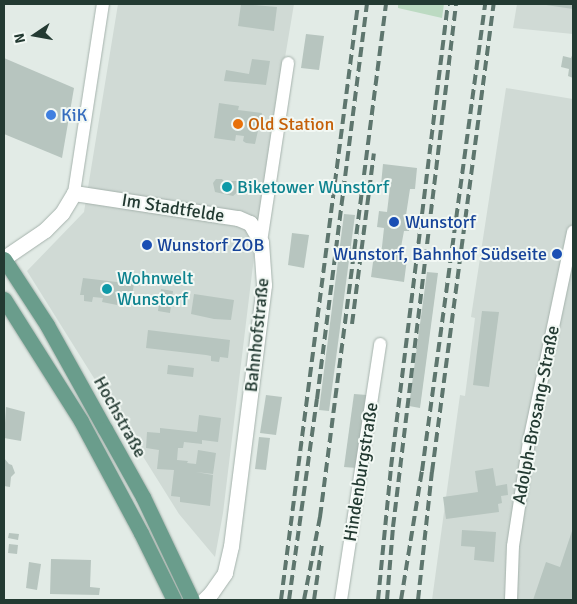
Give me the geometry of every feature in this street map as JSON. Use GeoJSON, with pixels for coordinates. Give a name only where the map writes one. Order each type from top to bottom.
{"type":"FeatureCollection","features":[{"type":"Feature","properties":{"kind":"main road","name":"Hochstraße"},"geometry":{"type":"LineString","coordinates":[[4,259],[46,325],[105,429],[142,497],[190,594]]}},
{"type":"Feature","properties":{"kind":"main road","name":"Hochstraße"},"geometry":{"type":"LineString","coordinates":[[4,300],[81,421],[173,598]]}},
{"type":"Feature","properties":{"kind":"street"},"geometry":{"type":"LineString","coordinates":[[4,259],[45,230],[62,213],[74,193],[103,4]]}},
{"type":"Feature","properties":{"kind":"street","name":"Bahnhofstraße"},"geometry":{"type":"LineString","coordinates":[[204,600],[212,593],[225,572],[231,546],[264,285],[261,242],[288,63]]}},
{"type":"Feature","properties":{"kind":"street","name":"Im Stadtfelde"},"geometry":{"type":"LineString","coordinates":[[74,193],[238,218],[250,223],[261,242]]}},
{"type":"Feature","properties":{"kind":"street","name":"Adolph-Brosang-Straße"},"geometry":{"type":"LineString","coordinates":[[511,600],[513,546],[529,441],[573,232]]}},
{"type":"Feature","properties":{"kind":"street","name":"Hindenburgstraße"},"geometry":{"type":"LineString","coordinates":[[342,600],[380,344]]}},
{"type":"Feature","properties":{"kind":"shaded area"},"geometry":{"type":"Polygon","coordinates":[[[118,4],[294,4],[260,207],[223,513],[215,557],[179,514],[27,271],[84,212],[118,4]]]}},
{"type":"Feature","properties":{"kind":"shaded area"},"geometry":{"type":"Polygon","coordinates":[[[517,4],[573,4],[573,34],[513,28],[517,4]]]}},
{"type":"Feature","properties":{"kind":"shaded area"},"geometry":{"type":"Polygon","coordinates":[[[506,88],[573,99],[573,600],[432,600],[460,395],[465,396],[475,318],[471,317],[506,88]]]}},
{"type":"Feature","properties":{"kind":"green space"},"geometry":{"type":"Polygon","coordinates":[[[398,4],[444,4],[442,18],[398,8],[398,4]]]}},
{"type":"Feature","properties":{"kind":"building"},"geometry":{"type":"Polygon","coordinates":[[[241,4],[277,7],[274,31],[238,26],[241,4]]]}},
{"type":"Feature","properties":{"kind":"building"},"geometry":{"type":"Polygon","coordinates":[[[573,4],[573,9],[546,5],[573,4]]]}},
{"type":"Feature","properties":{"kind":"building"},"geometry":{"type":"Polygon","coordinates":[[[306,34],[324,36],[319,70],[301,68],[306,34]]]}},
{"type":"Feature","properties":{"kind":"building"},"geometry":{"type":"Polygon","coordinates":[[[573,53],[573,78],[568,76],[569,69],[561,67],[563,56],[571,58],[573,53]]]}},
{"type":"Feature","properties":{"kind":"building"},"geometry":{"type":"Polygon","coordinates":[[[4,58],[74,88],[62,158],[4,134],[4,58]]]}},
{"type":"Feature","properties":{"kind":"building"},"geometry":{"type":"Polygon","coordinates":[[[252,59],[270,61],[266,85],[224,81],[226,70],[249,74],[252,59]]]}},
{"type":"Feature","properties":{"kind":"building","name":"Old Station"},"geometry":{"type":"Polygon","coordinates":[[[219,103],[239,106],[238,110],[262,113],[255,144],[243,141],[244,136],[236,135],[235,141],[214,138],[219,103]]]}},
{"type":"Feature","properties":{"kind":"building"},"geometry":{"type":"Polygon","coordinates":[[[383,164],[417,168],[415,189],[410,189],[406,215],[411,216],[409,231],[404,231],[399,258],[407,259],[404,282],[371,277],[374,255],[381,256],[384,228],[377,227],[379,211],[387,212],[390,187],[381,185],[383,164]]]}},
{"type":"Feature","properties":{"kind":"building","name":"Biketower Wunstorf"},"geometry":{"type":"Polygon","coordinates":[[[216,179],[222,179],[227,185],[231,181],[237,181],[240,190],[233,196],[215,192],[213,183],[216,179]]]}},
{"type":"Feature","properties":{"kind":"building"},"geometry":{"type":"Polygon","coordinates":[[[344,214],[355,215],[329,411],[319,410],[344,214]]]}},
{"type":"Feature","properties":{"kind":"building"},"geometry":{"type":"Polygon","coordinates":[[[292,233],[309,235],[304,268],[288,265],[292,233]]]}},
{"type":"Feature","properties":{"kind":"building"},"geometry":{"type":"Polygon","coordinates":[[[427,272],[438,273],[420,408],[409,406],[427,272]]]}},
{"type":"Feature","properties":{"kind":"building","name":"Wohnwelt Wunstorf"},"geometry":{"type":"Polygon","coordinates":[[[83,278],[134,284],[132,295],[128,294],[127,302],[118,301],[117,305],[102,302],[103,298],[93,297],[92,302],[84,301],[84,295],[80,295],[83,278]]]}},
{"type":"Feature","properties":{"kind":"building"},"geometry":{"type":"Polygon","coordinates":[[[161,289],[173,291],[170,313],[158,311],[161,289]]]}},
{"type":"Feature","properties":{"kind":"building"},"geometry":{"type":"Polygon","coordinates":[[[194,294],[234,300],[231,320],[214,319],[191,314],[194,294]]]}},
{"type":"Feature","properties":{"kind":"building"},"geometry":{"type":"Polygon","coordinates":[[[482,311],[499,312],[489,387],[473,385],[482,311]]]}},
{"type":"Feature","properties":{"kind":"building"},"geometry":{"type":"Polygon","coordinates":[[[148,330],[230,340],[228,358],[220,357],[219,362],[211,361],[211,356],[206,355],[146,348],[148,330]]]}},
{"type":"Feature","properties":{"kind":"building"},"geometry":{"type":"Polygon","coordinates":[[[168,365],[194,368],[193,377],[167,374],[168,365]]]}},
{"type":"Feature","properties":{"kind":"building"},"geometry":{"type":"Polygon","coordinates":[[[354,394],[367,395],[357,468],[344,467],[354,394]]]}},
{"type":"Feature","properties":{"kind":"building"},"geometry":{"type":"Polygon","coordinates":[[[266,395],[282,397],[276,435],[260,433],[266,395]]]}},
{"type":"Feature","properties":{"kind":"building"},"geometry":{"type":"Polygon","coordinates":[[[6,407],[25,412],[21,441],[4,438],[6,407]]]}},
{"type":"Feature","properties":{"kind":"building"},"geometry":{"type":"Polygon","coordinates":[[[199,415],[221,418],[218,442],[202,440],[202,444],[184,442],[183,448],[178,448],[177,460],[196,464],[198,450],[216,453],[213,474],[196,472],[213,475],[210,506],[180,502],[180,497],[171,496],[174,470],[157,469],[159,450],[146,448],[147,432],[160,433],[160,428],[197,432],[199,415]]]}},
{"type":"Feature","properties":{"kind":"building"},"geometry":{"type":"Polygon","coordinates":[[[259,437],[270,438],[266,470],[255,469],[259,437]]]}},
{"type":"Feature","properties":{"kind":"building"},"geometry":{"type":"Polygon","coordinates":[[[4,458],[12,465],[15,473],[11,477],[10,487],[4,486],[4,458]]]}},
{"type":"Feature","properties":{"kind":"building"},"geometry":{"type":"Polygon","coordinates":[[[493,468],[496,486],[507,484],[508,495],[501,496],[502,503],[498,504],[499,512],[446,519],[443,497],[478,492],[475,471],[493,468]]]}},
{"type":"Feature","properties":{"kind":"building"},"geometry":{"type":"Polygon","coordinates":[[[573,528],[573,600],[533,600],[546,562],[560,567],[573,528]]]}},
{"type":"Feature","properties":{"kind":"building"},"geometry":{"type":"Polygon","coordinates":[[[462,530],[496,532],[494,562],[474,560],[475,547],[461,546],[462,530]]]}},
{"type":"Feature","properties":{"kind":"building"},"geometry":{"type":"Polygon","coordinates":[[[9,533],[19,534],[18,540],[8,538],[9,533]]]}},
{"type":"Feature","properties":{"kind":"building"},"geometry":{"type":"Polygon","coordinates":[[[9,544],[18,545],[17,554],[8,553],[9,544]]]}},
{"type":"Feature","properties":{"kind":"building"},"geometry":{"type":"Polygon","coordinates":[[[51,559],[91,560],[90,587],[100,588],[99,595],[50,594],[51,559]]]}},
{"type":"Feature","properties":{"kind":"building"},"geometry":{"type":"Polygon","coordinates":[[[29,562],[41,564],[37,590],[26,588],[29,562]]]}},
{"type":"Feature","properties":{"kind":"railway"},"geometry":{"type":"LineString","coordinates":[[281,600],[358,4]]}},
{"type":"Feature","properties":{"kind":"railway"},"geometry":{"type":"LineString","coordinates":[[289,600],[317,399],[367,4]]}},
{"type":"Feature","properties":{"kind":"railway"},"geometry":{"type":"LineString","coordinates":[[304,600],[320,517],[386,4]]}},
{"type":"Feature","properties":{"kind":"railway"},"geometry":{"type":"LineString","coordinates":[[378,600],[391,467],[448,4]]}},
{"type":"Feature","properties":{"kind":"railway"},"geometry":{"type":"LineString","coordinates":[[387,600],[393,527],[456,4]]}},
{"type":"Feature","properties":{"kind":"railway"},"geometry":{"type":"LineString","coordinates":[[401,600],[422,471],[485,4]]}},
{"type":"Feature","properties":{"kind":"railway"},"geometry":{"type":"LineString","coordinates":[[418,600],[432,472],[494,4]]}},
{"type":"Feature","properties":{"kind":"railway"},"geometry":{"type":"LineString","coordinates":[[352,324],[374,153]]}},
{"type":"Feature","properties":{"kind":"railway"},"geometry":{"type":"LineString","coordinates":[[314,600],[322,544]]}},
{"type":"Feature","properties":{"kind":"place","name":"KiK"},"geometry":{"type":"Point","coordinates":[51,115]}},
{"type":"Feature","properties":{"kind":"place","name":"Old Station"},"geometry":{"type":"Point","coordinates":[238,124]}},
{"type":"Feature","properties":{"kind":"place","name":"Biketower Wunstorf"},"geometry":{"type":"Point","coordinates":[227,187]}},
{"type":"Feature","properties":{"kind":"place","name":"Wunstorf"},"geometry":{"type":"Point","coordinates":[394,222]}},
{"type":"Feature","properties":{"kind":"place","name":"Wunstorf ZOB"},"geometry":{"type":"Point","coordinates":[147,245]}},
{"type":"Feature","properties":{"kind":"place","name":"Wunstorf, Bahnhof Südseite"},"geometry":{"type":"Point","coordinates":[557,254]}},
{"type":"Feature","properties":{"kind":"place","name":"Wohnwelt Wunstorf"},"geometry":{"type":"Point","coordinates":[107,289]}}]}
